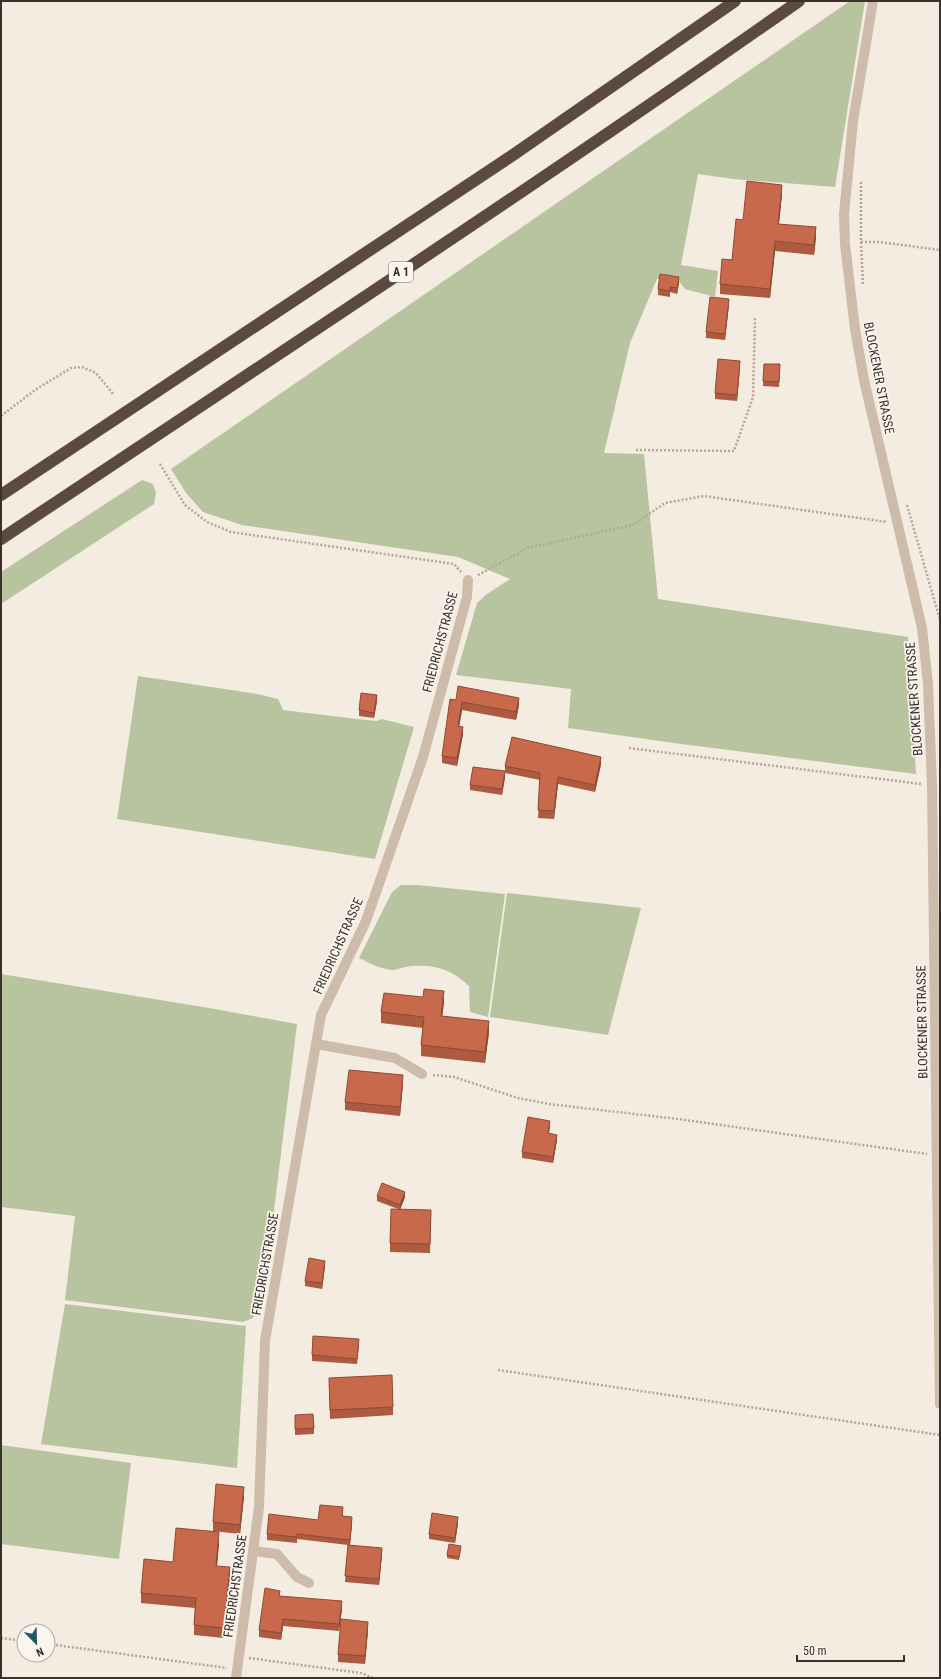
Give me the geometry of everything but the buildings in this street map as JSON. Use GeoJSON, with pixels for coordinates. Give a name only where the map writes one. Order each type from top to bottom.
{"type":"FeatureCollection","features":[{"type":"Feature","properties":{"kind":"highway"},"geometry":{"type":"LineString","coordinates":[[1,495],[513,155],[735,1]]}},
{"type":"Feature","properties":{"kind":"highway","name":"A 1"},"geometry":{"type":"LineString","coordinates":[[1,539],[659,99],[799,1]]}},
{"type":"Feature","properties":{"kind":"street","name":"BLOCKENER STRASSE"},"geometry":{"type":"LineString","coordinates":[[873,1],[853,121],[844,214],[845,244],[855,329],[864,380],[922,628],[935,732],[932,785],[940,1404]]}},
{"type":"Feature","properties":{"kind":"street","name":"FRIEDRICHSTRASSE"},"geometry":{"type":"LineString","coordinates":[[237,1674],[259,1508],[265,1341],[321,1015],[366,921],[423,757],[467,597],[468,580]]}},
{"type":"Feature","properties":{"kind":"street"},"geometry":{"type":"LineString","coordinates":[[316,1044],[394,1058],[422,1074]]}},
{"type":"Feature","properties":{"kind":"street"},"geometry":{"type":"LineString","coordinates":[[253,1551],[277,1554],[297,1577],[309,1583]]}},
{"type":"Feature","properties":{"kind":"path"},"geometry":{"type":"LineString","coordinates":[[861,175],[861,242],[864,288]]}},
{"type":"Feature","properties":{"kind":"path"},"geometry":{"type":"LineString","coordinates":[[861,242],[880,242],[940,250]]}},
{"type":"Feature","properties":{"kind":"path"},"geometry":{"type":"LineString","coordinates":[[636,450],[734,451],[753,397],[756,318]]}},
{"type":"Feature","properties":{"kind":"path"},"geometry":{"type":"LineString","coordinates":[[1,416],[35,390],[71,368],[82,367],[96,373],[114,395]]}},
{"type":"Feature","properties":{"kind":"path","name":"FRIEDRICHSTRASSE"},"geometry":{"type":"LineString","coordinates":[[160,464],[186,505],[207,522],[231,532],[454,564],[468,580]]}},
{"type":"Feature","properties":{"kind":"path"},"geometry":{"type":"LineString","coordinates":[[468,580],[528,548],[633,525],[665,503],[704,496],[887,522],[897,520]]}},
{"type":"Feature","properties":{"kind":"path"},"geometry":{"type":"LineString","coordinates":[[906,501],[940,620]]}},
{"type":"Feature","properties":{"kind":"path"},"geometry":{"type":"LineString","coordinates":[[629,748],[932,785]]}},
{"type":"Feature","properties":{"kind":"path"},"geometry":{"type":"LineString","coordinates":[[422,1074],[454,1077],[518,1098],[549,1104],[678,1119],[937,1156]]}},
{"type":"Feature","properties":{"kind":"path"},"geometry":{"type":"LineString","coordinates":[[498,1370],[940,1435]]}},
{"type":"Feature","properties":{"kind":"path"},"geometry":{"type":"LineString","coordinates":[[1,1638],[16,1640]]}},
{"type":"Feature","properties":{"kind":"path"},"geometry":{"type":"LineString","coordinates":[[56,1645],[237,1674]]}},
{"type":"Feature","properties":{"kind":"path"},"geometry":{"type":"LineString","coordinates":[[239,1656],[361,1673],[373,1678]]}},
{"type":"Feature","properties":{"kind":"green space"},"geometry":{"type":"Polygon","coordinates":[[[850,1],[865,1],[835,187],[733,179],[698,174],[681,265],[718,271],[715,297],[685,289],[678,280],[657,279],[630,343],[604,453],[644,454],[658,599],[908,637],[916,774],[568,728],[571,689],[456,675],[477,603],[487,594],[510,579],[458,557],[242,525],[203,512],[186,493],[171,469],[850,1]]]}},
{"type":"Feature","properties":{"kind":"green space"},"geometry":{"type":"Polygon","coordinates":[[[142,480],[153,484],[156,493],[154,504],[1,604],[1,572],[142,480]]]}},
{"type":"Feature","properties":{"kind":"green space"},"geometry":{"type":"Polygon","coordinates":[[[138,676],[257,694],[278,699],[283,710],[377,721],[382,719],[414,727],[375,859],[117,819],[138,676]]]}},
{"type":"Feature","properties":{"kind":"green space"},"geometry":{"type":"Polygon","coordinates":[[[401,885],[418,885],[505,894],[488,1017],[470,1012],[469,986],[463,980],[450,972],[428,966],[409,966],[391,970],[378,967],[359,958],[392,892],[401,885]]]}},
{"type":"Feature","properties":{"kind":"green space"},"geometry":{"type":"Polygon","coordinates":[[[507,893],[641,908],[608,1035],[490,1017],[507,893]]]}},
{"type":"Feature","properties":{"kind":"green space"},"geometry":{"type":"Polygon","coordinates":[[[1,974],[297,1024],[263,1299],[253,1318],[243,1322],[65,1300],[75,1216],[1,1207],[1,974]]]}},
{"type":"Feature","properties":{"kind":"green space"},"geometry":{"type":"Polygon","coordinates":[[[65,1304],[246,1326],[237,1468],[41,1444],[65,1304]]]}},
{"type":"Feature","properties":{"kind":"green space"},"geometry":{"type":"Polygon","coordinates":[[[1,1445],[131,1463],[119,1559],[1,1544],[1,1445]]]}}]}
